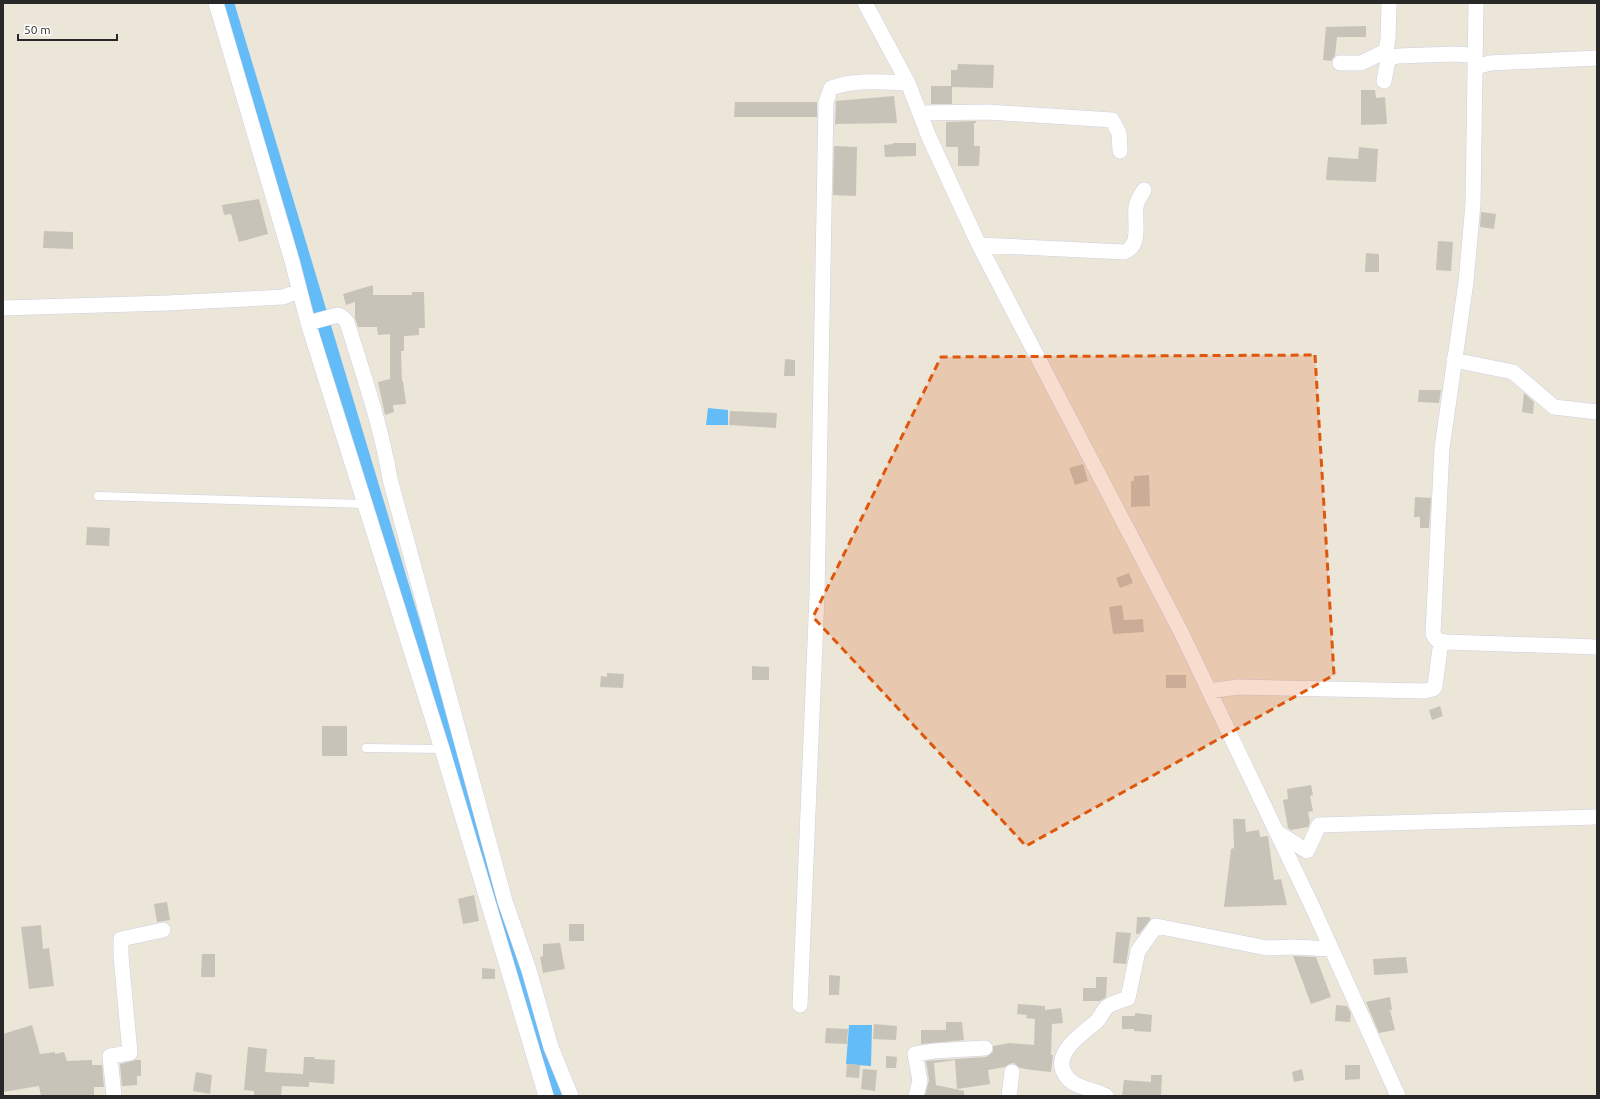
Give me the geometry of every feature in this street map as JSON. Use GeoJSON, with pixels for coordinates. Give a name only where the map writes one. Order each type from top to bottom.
{"type":"FeatureCollection","features":[{"type":"Feature","properties":{"kind":"street"},"geometry":{"type":"LineString","coordinates":[[216,3],[292,261],[299,291],[314,321],[365,504],[442,749],[546,1096]]}},
{"type":"Feature","properties":{"kind":"street"},"geometry":{"type":"LineString","coordinates":[[865,3],[908,83],[930,137],[979,245],[1181,632],[1276,831],[1398,1096]]}},
{"type":"Feature","properties":{"kind":"street"},"geometry":{"type":"LineString","coordinates":[[1340,63],[1361,63],[1386,51],[1388,39],[1389,3]]}},
{"type":"Feature","properties":{"kind":"street"},"geometry":{"type":"LineString","coordinates":[[1476,3],[1473,204],[1466,282],[1442,448],[1433,629],[1435,637],[1441,641],[1597,647]]}},
{"type":"Feature","properties":{"kind":"street"},"geometry":{"type":"LineString","coordinates":[[1384,81],[1390,58],[1398,56],[1455,54],[1470,55],[1475,63]]}},
{"type":"Feature","properties":{"kind":"street"},"geometry":{"type":"LineString","coordinates":[[1475,63],[1597,58]]}},
{"type":"Feature","properties":{"kind":"street"},"geometry":{"type":"LineString","coordinates":[[800,1005],[817,595],[826,102],[831,88],[843,84],[871,82],[908,83]]}},
{"type":"Feature","properties":{"kind":"street"},"geometry":{"type":"LineString","coordinates":[[920,113],[988,112],[1112,120],[1119,133],[1120,151]]}},
{"type":"Feature","properties":{"kind":"street"},"geometry":{"type":"LineString","coordinates":[[979,245],[1124,252],[1131,249],[1136,242],[1136,206],[1144,190]]}},
{"type":"Feature","properties":{"kind":"street"},"geometry":{"type":"LineString","coordinates":[[3,308],[167,303],[283,297],[299,291]]}},
{"type":"Feature","properties":{"kind":"street"},"geometry":{"type":"LineString","coordinates":[[314,321],[338,315],[347,322],[373,405],[386,453],[390,479],[505,901],[530,970],[551,1047],[571,1096]]}},
{"type":"Feature","properties":{"kind":"street"},"geometry":{"type":"LineString","coordinates":[[1454,360],[1512,372],[1554,407],[1597,412]]}},
{"type":"Feature","properties":{"kind":"street"},"geometry":{"type":"LineString","coordinates":[[1209,691],[1238,687],[1425,691],[1435,686],[1441,641]]}},
{"type":"Feature","properties":{"kind":"street"},"geometry":{"type":"LineString","coordinates":[[1276,831],[1307,851],[1319,825],[1597,817]]}},
{"type":"Feature","properties":{"kind":"street"},"geometry":{"type":"LineString","coordinates":[[1106,1096],[1070,1081],[1065,1075],[1062,1066],[1062,1059],[1064,1053],[1070,1046],[1098,1020],[1106,1008],[1128,998],[1138,951],[1156,926],[1267,948],[1292,947],[1331,949]]}},
{"type":"Feature","properties":{"kind":"street"},"geometry":{"type":"LineString","coordinates":[[114,1096],[110,1056],[130,1053],[121,956],[122,939],[162,930]]}},
{"type":"Feature","properties":{"kind":"street"},"geometry":{"type":"LineString","coordinates":[[916,1096],[920,1081],[915,1054],[934,1051],[985,1048]]}},
{"type":"Feature","properties":{"kind":"street"},"geometry":{"type":"LineString","coordinates":[[1010,1096],[1012,1072]]}},
{"type":"Feature","properties":{"kind":"lane"},"geometry":{"type":"LineString","coordinates":[[98,496],[365,504]]}},
{"type":"Feature","properties":{"kind":"lane"},"geometry":{"type":"LineString","coordinates":[[366,748],[442,749]]}},
{"type":"Feature","properties":{"kind":"highlighted area"},"geometry":{"type":"Polygon","coordinates":[[[1315,355],[1334,675],[1026,846],[813,617],[941,357],[1315,355]]]}},
{"type":"Feature","properties":{"kind":"water"},"geometry":{"type":"Polygon","coordinates":[[[708,408],[728,410],[728,425],[706,425],[708,408]]]}},
{"type":"Feature","properties":{"kind":"water"},"geometry":{"type":"Polygon","coordinates":[[[849,1025],[872,1025],[871,1066],[846,1064],[849,1025]]]}},
{"type":"Feature","properties":{"kind":"building"},"geometry":{"type":"Polygon","coordinates":[[[1366,26],[1366,37],[1337,37],[1335,55],[1331,61],[1323,60],[1326,27],[1366,26]]]}},
{"type":"Feature","properties":{"kind":"building"},"geometry":{"type":"Polygon","coordinates":[[[958,64],[994,65],[993,88],[952,87],[952,104],[931,104],[931,86],[951,86],[951,70],[957,70],[958,64]]]}},
{"type":"Feature","properties":{"kind":"building"},"geometry":{"type":"Polygon","coordinates":[[[1361,90],[1375,90],[1376,98],[1385,97],[1387,124],[1361,125],[1361,90]]]}},
{"type":"Feature","properties":{"kind":"building"},"geometry":{"type":"Polygon","coordinates":[[[894,96],[897,123],[836,124],[835,126],[836,101],[894,96]]]}},
{"type":"Feature","properties":{"kind":"building"},"geometry":{"type":"Polygon","coordinates":[[[735,102],[817,102],[817,117],[734,117],[735,102]]]}},
{"type":"Feature","properties":{"kind":"building"},"geometry":{"type":"Polygon","coordinates":[[[976,121],[976,123],[974,123],[974,146],[980,146],[979,166],[958,166],[958,147],[946,147],[946,122],[976,121]]]}},
{"type":"Feature","properties":{"kind":"building"},"geometry":{"type":"Polygon","coordinates":[[[893,143],[916,143],[916,156],[885,157],[884,145],[893,143]]]}},
{"type":"Feature","properties":{"kind":"building"},"geometry":{"type":"Polygon","coordinates":[[[834,146],[857,147],[856,196],[833,195],[834,146]]]}},
{"type":"Feature","properties":{"kind":"building"},"geometry":{"type":"Polygon","coordinates":[[[1359,147],[1378,149],[1376,182],[1326,180],[1328,157],[1358,159],[1359,147]]]}},
{"type":"Feature","properties":{"kind":"building"},"geometry":{"type":"Polygon","coordinates":[[[259,199],[268,234],[239,242],[231,214],[224,215],[222,205],[259,199]]]}},
{"type":"Feature","properties":{"kind":"building"},"geometry":{"type":"Polygon","coordinates":[[[1481,212],[1496,214],[1494,229],[1480,227],[1481,212]]]}},
{"type":"Feature","properties":{"kind":"building"},"geometry":{"type":"Polygon","coordinates":[[[44,231],[73,232],[73,249],[43,248],[44,231]]]}},
{"type":"Feature","properties":{"kind":"building"},"geometry":{"type":"Polygon","coordinates":[[[1438,241],[1453,242],[1451,271],[1436,270],[1438,241]]]}},
{"type":"Feature","properties":{"kind":"building"},"geometry":{"type":"Polygon","coordinates":[[[1366,253],[1379,254],[1379,272],[1365,272],[1366,253]]]}},
{"type":"Feature","properties":{"kind":"building"},"geometry":{"type":"Polygon","coordinates":[[[373,285],[373,295],[412,295],[412,292],[424,292],[425,328],[419,328],[419,335],[404,336],[404,351],[401,351],[402,381],[406,404],[393,405],[394,412],[385,415],[378,382],[390,379],[390,334],[378,335],[377,327],[358,327],[355,318],[355,302],[346,305],[343,294],[373,285]]]}},
{"type":"Feature","properties":{"kind":"building"},"geometry":{"type":"Polygon","coordinates":[[[785,359],[795,360],[795,376],[784,376],[785,359]]]}},
{"type":"Feature","properties":{"kind":"building"},"geometry":{"type":"Polygon","coordinates":[[[1419,390],[1441,390],[1439,403],[1418,402],[1419,390]]]}},
{"type":"Feature","properties":{"kind":"building"},"geometry":{"type":"Polygon","coordinates":[[[1524,393],[1534,402],[1533,414],[1522,412],[1524,393]]]}},
{"type":"Feature","properties":{"kind":"building"},"geometry":{"type":"Polygon","coordinates":[[[730,411],[777,413],[776,428],[729,425],[730,411]]]}},
{"type":"Feature","properties":{"kind":"building"},"geometry":{"type":"Polygon","coordinates":[[[1083,464],[1088,481],[1075,485],[1069,468],[1083,464]]]}},
{"type":"Feature","properties":{"kind":"building"},"geometry":{"type":"Polygon","coordinates":[[[1149,475],[1150,506],[1131,507],[1131,481],[1134,481],[1134,476],[1149,475]]]}},
{"type":"Feature","properties":{"kind":"building"},"geometry":{"type":"Polygon","coordinates":[[[1415,497],[1431,498],[1429,528],[1420,528],[1420,517],[1414,517],[1415,497]]]}},
{"type":"Feature","properties":{"kind":"building"},"geometry":{"type":"Polygon","coordinates":[[[87,527],[110,528],[109,546],[86,545],[87,527]]]}},
{"type":"Feature","properties":{"kind":"building"},"geometry":{"type":"Polygon","coordinates":[[[1129,573],[1133,583],[1120,588],[1116,578],[1129,573]]]}},
{"type":"Feature","properties":{"kind":"building"},"geometry":{"type":"Polygon","coordinates":[[[1122,605],[1124,620],[1143,619],[1144,632],[1113,634],[1109,607],[1122,605]]]}},
{"type":"Feature","properties":{"kind":"building"},"geometry":{"type":"Polygon","coordinates":[[[752,666],[769,667],[769,680],[752,680],[752,666]]]}},
{"type":"Feature","properties":{"kind":"building"},"geometry":{"type":"Polygon","coordinates":[[[607,673],[624,674],[623,688],[600,687],[601,676],[607,677],[607,673]]]}},
{"type":"Feature","properties":{"kind":"building"},"geometry":{"type":"Polygon","coordinates":[[[1166,675],[1186,675],[1186,688],[1166,688],[1166,675]]]}},
{"type":"Feature","properties":{"kind":"building"},"geometry":{"type":"Polygon","coordinates":[[[1440,706],[1443,716],[1432,720],[1429,710],[1440,706]]]}},
{"type":"Feature","properties":{"kind":"building"},"geometry":{"type":"Polygon","coordinates":[[[322,726],[347,726],[347,756],[322,756],[322,726]]]}},
{"type":"Feature","properties":{"kind":"building"},"geometry":{"type":"Polygon","coordinates":[[[1311,785],[1313,795],[1310,796],[1313,811],[1308,812],[1310,822],[1308,827],[1291,830],[1288,828],[1283,800],[1288,799],[1287,789],[1311,785]]]}},
{"type":"Feature","properties":{"kind":"building"},"geometry":{"type":"Polygon","coordinates":[[[1233,819],[1245,819],[1246,832],[1259,830],[1260,837],[1268,836],[1274,880],[1281,879],[1287,905],[1224,907],[1231,849],[1234,848],[1233,819]]]}},
{"type":"Feature","properties":{"kind":"building"},"geometry":{"type":"Polygon","coordinates":[[[474,895],[479,921],[463,924],[458,899],[474,895]]]}},
{"type":"Feature","properties":{"kind":"building"},"geometry":{"type":"Polygon","coordinates":[[[167,902],[170,920],[157,922],[154,904],[167,902]]]}},
{"type":"Feature","properties":{"kind":"building"},"geometry":{"type":"Polygon","coordinates":[[[1137,917],[1150,917],[1150,920],[1139,934],[1136,934],[1137,917]]]}},
{"type":"Feature","properties":{"kind":"building"},"geometry":{"type":"Polygon","coordinates":[[[569,924],[584,924],[584,941],[569,941],[569,924]]]}},
{"type":"Feature","properties":{"kind":"building"},"geometry":{"type":"Polygon","coordinates":[[[41,925],[43,949],[49,948],[54,986],[29,989],[21,927],[41,925]]]}},
{"type":"Feature","properties":{"kind":"building"},"geometry":{"type":"Polygon","coordinates":[[[1116,932],[1131,933],[1126,964],[1113,963],[1116,932]]]}},
{"type":"Feature","properties":{"kind":"building"},"geometry":{"type":"Polygon","coordinates":[[[560,943],[565,969],[543,973],[540,957],[543,956],[543,944],[560,943]]]}},
{"type":"Feature","properties":{"kind":"building"},"geometry":{"type":"Polygon","coordinates":[[[202,954],[215,954],[215,977],[201,977],[202,954]]]}},
{"type":"Feature","properties":{"kind":"building"},"geometry":{"type":"Polygon","coordinates":[[[1293,956],[1316,957],[1331,997],[1311,1004],[1293,956]]]}},
{"type":"Feature","properties":{"kind":"building"},"geometry":{"type":"Polygon","coordinates":[[[1406,957],[1408,973],[1374,975],[1373,959],[1406,957]]]}},
{"type":"Feature","properties":{"kind":"building"},"geometry":{"type":"Polygon","coordinates":[[[482,968],[495,969],[495,979],[482,979],[482,968]]]}},
{"type":"Feature","properties":{"kind":"building"},"geometry":{"type":"Polygon","coordinates":[[[829,975],[840,976],[839,995],[829,995],[829,975]]]}},
{"type":"Feature","properties":{"kind":"building"},"geometry":{"type":"Polygon","coordinates":[[[1096,977],[1107,977],[1106,997],[1100,1001],[1083,1001],[1083,988],[1096,988],[1096,977]]]}},
{"type":"Feature","properties":{"kind":"building"},"geometry":{"type":"Polygon","coordinates":[[[1390,997],[1392,1010],[1390,1010],[1395,1030],[1379,1033],[1366,1002],[1390,997]]]}},
{"type":"Feature","properties":{"kind":"building"},"geometry":{"type":"Polygon","coordinates":[[[1018,1004],[1045,1006],[1045,1010],[1061,1008],[1063,1023],[1052,1024],[1051,1055],[1053,1055],[1051,1072],[1020,1068],[1014,1063],[1005,1067],[988,1070],[990,1084],[957,1089],[955,1060],[934,1063],[936,1085],[964,1091],[964,1096],[925,1096],[929,1080],[926,1061],[986,1057],[993,1052],[993,1046],[1010,1043],[1034,1045],[1035,1019],[1026,1018],[1027,1015],[1017,1014],[1018,1004]]]}},
{"type":"Feature","properties":{"kind":"building"},"geometry":{"type":"Polygon","coordinates":[[[1336,1005],[1347,1006],[1351,1013],[1350,1022],[1335,1021],[1336,1005]]]}},
{"type":"Feature","properties":{"kind":"building"},"geometry":{"type":"Polygon","coordinates":[[[1135,1013],[1152,1015],[1151,1032],[1134,1031],[1134,1029],[1122,1029],[1122,1016],[1135,1016],[1135,1013]]]}},
{"type":"Feature","properties":{"kind":"building"},"geometry":{"type":"Polygon","coordinates":[[[946,1022],[962,1022],[964,1040],[921,1044],[921,1030],[946,1030],[946,1022]]]}},
{"type":"Feature","properties":{"kind":"building"},"geometry":{"type":"Polygon","coordinates":[[[874,1024],[897,1026],[896,1040],[873,1039],[874,1024]]]}},
{"type":"Feature","properties":{"kind":"building"},"geometry":{"type":"Polygon","coordinates":[[[32,1025],[40,1054],[55,1052],[55,1054],[64,1052],[67,1061],[92,1060],[92,1065],[102,1065],[104,1087],[94,1087],[94,1096],[41,1096],[39,1086],[3,1092],[3,1034],[32,1025]]]}},
{"type":"Feature","properties":{"kind":"building"},"geometry":{"type":"Polygon","coordinates":[[[826,1028],[848,1029],[847,1044],[825,1043],[826,1028]]]}},
{"type":"Feature","properties":{"kind":"building"},"geometry":{"type":"Polygon","coordinates":[[[248,1047],[267,1049],[265,1072],[303,1074],[304,1057],[335,1060],[334,1084],[309,1082],[309,1087],[282,1086],[281,1096],[254,1096],[254,1091],[244,1090],[248,1047]]]}},
{"type":"Feature","properties":{"kind":"building"},"geometry":{"type":"Polygon","coordinates":[[[886,1056],[897,1057],[896,1068],[886,1068],[886,1056]]]}},
{"type":"Feature","properties":{"kind":"building"},"geometry":{"type":"Polygon","coordinates":[[[141,1060],[141,1076],[137,1076],[137,1085],[122,1086],[120,1064],[141,1060]]]}},
{"type":"Feature","properties":{"kind":"building"},"geometry":{"type":"Polygon","coordinates":[[[847,1064],[860,1065],[859,1078],[846,1077],[847,1064]]]}},
{"type":"Feature","properties":{"kind":"building"},"geometry":{"type":"Polygon","coordinates":[[[1345,1065],[1360,1065],[1360,1079],[1345,1080],[1345,1065]]]}},
{"type":"Feature","properties":{"kind":"building"},"geometry":{"type":"Polygon","coordinates":[[[863,1069],[877,1070],[875,1091],[861,1089],[863,1069]]]}},
{"type":"Feature","properties":{"kind":"building"},"geometry":{"type":"Polygon","coordinates":[[[1302,1069],[1304,1080],[1294,1082],[1292,1072],[1302,1069]]]}},
{"type":"Feature","properties":{"kind":"building"},"geometry":{"type":"Polygon","coordinates":[[[196,1072],[212,1075],[210,1094],[193,1091],[196,1072]]]}},
{"type":"Feature","properties":{"kind":"building"},"geometry":{"type":"Polygon","coordinates":[[[1151,1075],[1162,1075],[1161,1096],[1122,1096],[1124,1080],[1151,1082],[1151,1075]]]}},
{"type":"Feature","properties":{"kind":"waterway"},"geometry":{"type":"LineString","coordinates":[[227,3],[555,1096]]}}]}
